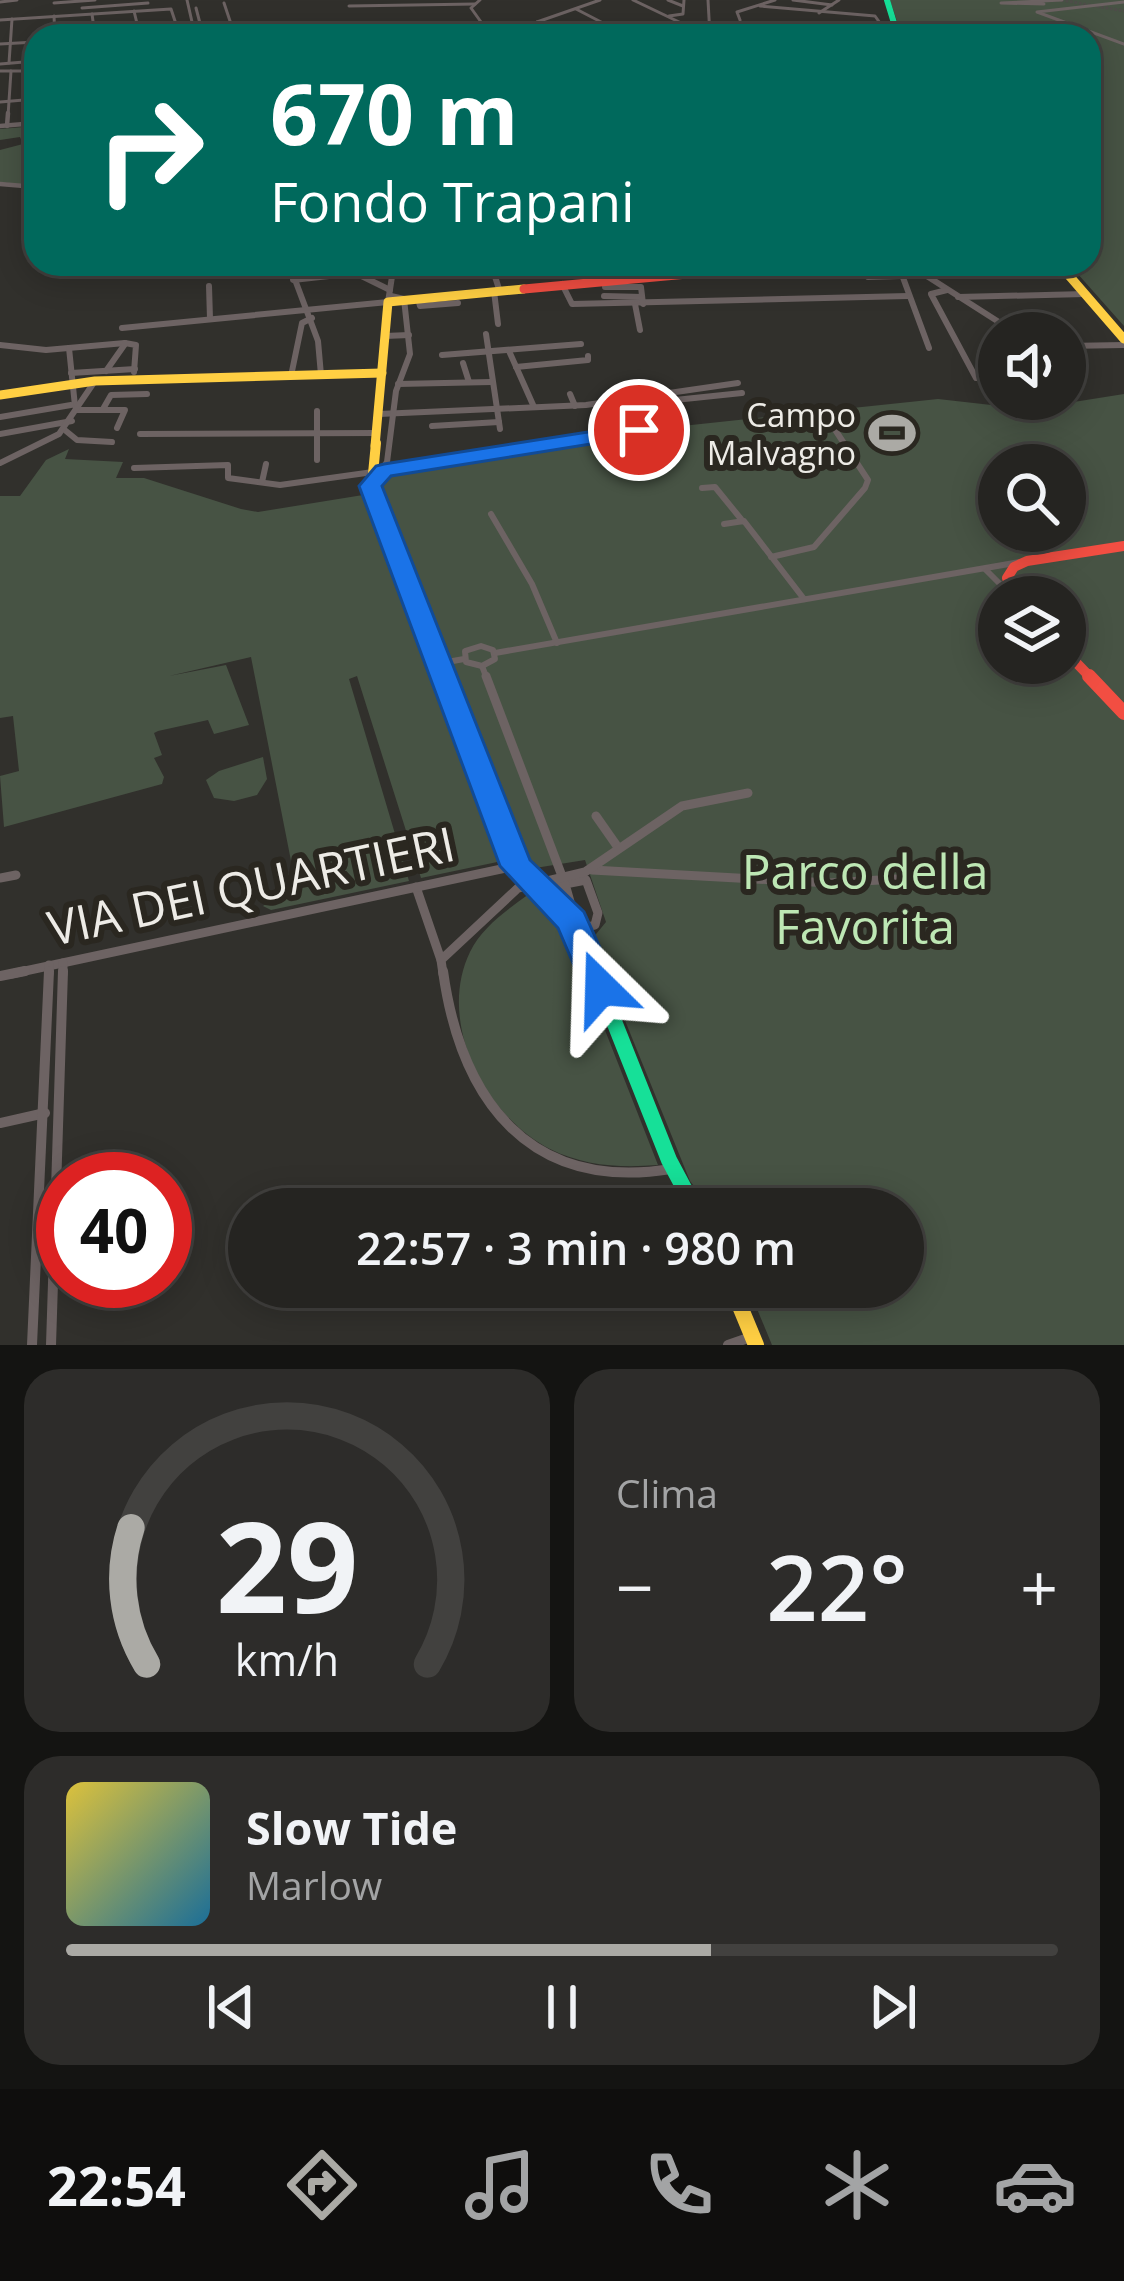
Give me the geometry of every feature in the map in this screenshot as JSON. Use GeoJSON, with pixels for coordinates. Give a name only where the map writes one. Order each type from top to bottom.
{"type":"FeatureCollection","features":[{"type":"Feature","properties":{"kind":"street"},"geometry":{"type":"LineString","coordinates":[[0,2],[10,0]]}},
{"type":"Feature","properties":{"kind":"street"},"geometry":{"type":"LineString","coordinates":[[0,2],[17,0]]}},
{"type":"Feature","properties":{"kind":"street"},"geometry":{"type":"LineString","coordinates":[[54,3],[95,0]]}},
{"type":"Feature","properties":{"kind":"street"},"geometry":{"type":"LineString","coordinates":[[541,24],[537,22],[600,0]]}},
{"type":"Feature","properties":{"kind":"street"},"geometry":{"type":"LineString","coordinates":[[633,0],[684,24]]}},
{"type":"Feature","properties":{"kind":"street"},"geometry":{"type":"LineString","coordinates":[[667,16],[683,14],[683,3],[668,0]]}},
{"type":"Feature","properties":{"kind":"street"},"geometry":{"type":"LineString","coordinates":[[706,24],[708,0]]}},
{"type":"Feature","properties":{"kind":"street"},"geometry":{"type":"LineString","coordinates":[[740,20],[737,13],[777,0]]}},
{"type":"Feature","properties":{"kind":"street"},"geometry":{"type":"LineString","coordinates":[[793,0],[832,5]]}},
{"type":"Feature","properties":{"kind":"street"},"geometry":{"type":"LineString","coordinates":[[809,24],[839,0]]}},
{"type":"Feature","properties":{"kind":"street"},"geometry":{"type":"LineString","coordinates":[[1062,0],[1001,3],[1014,7],[1112,0]]}},
{"type":"Feature","properties":{"kind":"street"},"geometry":{"type":"LineString","coordinates":[[349,6],[478,2]]}},
{"type":"Feature","properties":{"kind":"street"},"geometry":{"type":"LineString","coordinates":[[1063,24],[1036,12],[1124,2]]}},
{"type":"Feature","properties":{"kind":"street"},"geometry":{"type":"LineString","coordinates":[[224,3],[231,24]]}},
{"type":"Feature","properties":{"kind":"street"},"geometry":{"type":"LineString","coordinates":[[0,20],[134,11],[148,4]]}},
{"type":"Feature","properties":{"kind":"street"},"geometry":{"type":"LineString","coordinates":[[82,8],[148,4],[171,9],[176,24]]}},
{"type":"Feature","properties":{"kind":"street"},"geometry":{"type":"LineString","coordinates":[[379,5],[382,13]]}},
{"type":"Feature","properties":{"kind":"street"},"geometry":{"type":"LineString","coordinates":[[761,6],[879,20],[870,24]]}},
{"type":"Feature","properties":{"kind":"street"},"geometry":{"type":"LineString","coordinates":[[196,8],[200,24]]}},
{"type":"Feature","properties":{"kind":"street"},"geometry":{"type":"LineString","coordinates":[[576,9],[605,24]]}},
{"type":"Feature","properties":{"kind":"street"},"geometry":{"type":"LineString","coordinates":[[134,11],[137,24]]}},
{"type":"Feature","properties":{"kind":"street"},"geometry":{"type":"LineString","coordinates":[[92,14],[93,24]]}},
{"type":"Feature","properties":{"kind":"street"},"geometry":{"type":"LineString","coordinates":[[55,16],[55,24]]}},
{"type":"Feature","properties":{"kind":"street"},"geometry":{"type":"LineString","coordinates":[[9,63],[12,19]]}},
{"type":"Feature","properties":{"kind":"street"},"geometry":{"type":"LineString","coordinates":[[0,44],[24,43]]}},
{"type":"Feature","properties":{"kind":"street"},"geometry":{"type":"LineString","coordinates":[[0,68],[24,62]]}},
{"type":"Feature","properties":{"kind":"street"},"geometry":{"type":"LineString","coordinates":[[0,68],[24,70]]}},
{"type":"Feature","properties":{"kind":"street"},"geometry":{"type":"LineString","coordinates":[[4,126],[10,71]]}},
{"type":"Feature","properties":{"kind":"street"},"geometry":{"type":"LineString","coordinates":[[292,276],[305,310],[319,328],[321,375]]}},
{"type":"Feature","properties":{"kind":"street"},"geometry":{"type":"LineString","coordinates":[[292,280],[329,276]]}},
{"type":"Feature","properties":{"kind":"street"},"geometry":{"type":"LineString","coordinates":[[363,276],[420,306],[444,308],[458,303]]}},
{"type":"Feature","properties":{"kind":"street"},"geometry":{"type":"LineString","coordinates":[[398,276],[410,354],[387,414],[376,476],[436,664],[516,866],[578,930]]}},
{"type":"Feature","properties":{"kind":"street"},"geometry":{"type":"LineString","coordinates":[[493,276],[498,323]]}},
{"type":"Feature","properties":{"kind":"street"},"geometry":{"type":"LineString","coordinates":[[868,277],[901,276],[929,348]]}},
{"type":"Feature","properties":{"kind":"street"},"geometry":{"type":"LineString","coordinates":[[926,276],[978,312]]}},
{"type":"Feature","properties":{"kind":"street"},"geometry":{"type":"LineString","coordinates":[[1071,276],[1124,338]]}},
{"type":"Feature","properties":{"kind":"street"},"geometry":{"type":"LineString","coordinates":[[1072,276],[1124,338]]}},
{"type":"Feature","properties":{"kind":"street"},"geometry":{"type":"LineString","coordinates":[[562,284],[572,304],[608,282]]}},
{"type":"Feature","properties":{"kind":"street"},"geometry":{"type":"LineString","coordinates":[[122,328],[404,295],[608,282],[638,302],[908,296]]}},
{"type":"Feature","properties":{"kind":"street"},"geometry":{"type":"LineString","coordinates":[[608,282],[638,302]]}},
{"type":"Feature","properties":{"kind":"street"},"geometry":{"type":"LineString","coordinates":[[209,286],[210,319]]}},
{"type":"Feature","properties":{"kind":"street"},"geometry":{"type":"LineString","coordinates":[[776,286],[781,297]]}},
{"type":"Feature","properties":{"kind":"street"},"geometry":{"type":"LineString","coordinates":[[947,290],[931,294],[978,378]]}},
{"type":"Feature","properties":{"kind":"street"},"geometry":{"type":"LineString","coordinates":[[957,297],[1085,294]]}},
{"type":"Feature","properties":{"kind":"street"},"geometry":{"type":"LineString","coordinates":[[387,414],[382,377],[385,336],[404,295]]}},
{"type":"Feature","properties":{"kind":"street"},"geometry":{"type":"LineString","coordinates":[[957,297],[982,312]]}},
{"type":"Feature","properties":{"kind":"street"},"geometry":{"type":"LineString","coordinates":[[638,302],[640,330]]}},
{"type":"Feature","properties":{"kind":"street"},"geometry":{"type":"LineString","coordinates":[[291,376],[302,323],[311,318]]}},
{"type":"Feature","properties":{"kind":"street"},"geometry":{"type":"LineString","coordinates":[[385,336],[409,334]]}},
{"type":"Feature","properties":{"kind":"street"},"geometry":{"type":"LineString","coordinates":[[432,426],[500,426],[486,334]]}},
{"type":"Feature","properties":{"kind":"street"},"geometry":{"type":"LineString","coordinates":[[1086,343],[1124,338]]}},
{"type":"Feature","properties":{"kind":"street"},"geometry":{"type":"LineString","coordinates":[[0,345],[69,348],[124,342],[136,345],[134,374]]}},
{"type":"Feature","properties":{"kind":"street"},"geometry":{"type":"LineString","coordinates":[[74,407],[124,342]]}},
{"type":"Feature","properties":{"kind":"street"},"geometry":{"type":"LineString","coordinates":[[442,355],[581,344]]}},
{"type":"Feature","properties":{"kind":"street"},"geometry":{"type":"LineString","coordinates":[[51,442],[72,421],[69,348]]}},
{"type":"Feature","properties":{"kind":"street"},"geometry":{"type":"LineString","coordinates":[[508,351],[534,407]]}},
{"type":"Feature","properties":{"kind":"street"},"geometry":{"type":"LineString","coordinates":[[516,367],[588,360],[588,356]]}},
{"type":"Feature","properties":{"kind":"street"},"geometry":{"type":"LineString","coordinates":[[463,363],[469,382]]}},
{"type":"Feature","properties":{"kind":"street"},"geometry":{"type":"LineString","coordinates":[[1065,372],[1079,378],[1065,372]]}},
{"type":"Feature","properties":{"kind":"street"},"geometry":{"type":"LineString","coordinates":[[0,395],[70,377],[134,374],[491,382]]}},
{"type":"Feature","properties":{"kind":"street"},"geometry":{"type":"LineString","coordinates":[[387,414],[575,406],[738,383]]}},
{"type":"Feature","properties":{"kind":"street"},"geometry":{"type":"LineString","coordinates":[[658,392],[676,400],[742,393]]}},
{"type":"Feature","properties":{"kind":"street"},"geometry":{"type":"LineString","coordinates":[[102,410],[111,395],[147,394]]}},
{"type":"Feature","properties":{"kind":"street"},"geometry":{"type":"LineString","coordinates":[[570,394],[575,406]]}},
{"type":"Feature","properties":{"kind":"street"},"geometry":{"type":"LineString","coordinates":[[0,416],[74,407],[125,410],[117,428]]}},
{"type":"Feature","properties":{"kind":"street"},"geometry":{"type":"LineString","coordinates":[[317,411],[317,460]]}},
{"type":"Feature","properties":{"kind":"street"},"geometry":{"type":"LineString","coordinates":[[0,434],[72,421]]}},
{"type":"Feature","properties":{"kind":"street"},"geometry":{"type":"LineString","coordinates":[[772,557],[814,547],[865,488],[868,480],[830,422]]}},
{"type":"Feature","properties":{"kind":"street"},"geometry":{"type":"LineString","coordinates":[[134,468],[228,465],[228,478],[233,482],[376,476],[639,430],[646,425]]}},
{"type":"Feature","properties":{"kind":"street"},"geometry":{"type":"LineString","coordinates":[[66,431],[77,440]]}},
{"type":"Feature","properties":{"kind":"street"},"geometry":{"type":"LineString","coordinates":[[140,434],[314,435],[382,446]]}},
{"type":"Feature","properties":{"kind":"street"},"geometry":{"type":"LineString","coordinates":[[2,460],[51,442],[112,442]]}},
{"type":"Feature","properties":{"kind":"street"},"geometry":{"type":"LineString","coordinates":[[262,482],[266,464]]}},
{"type":"Feature","properties":{"kind":"street"},"geometry":{"type":"LineString","coordinates":[[702,488],[715,487],[804,599]]}},
{"type":"Feature","properties":{"kind":"street"},"geometry":{"type":"LineString","coordinates":[[490,514],[532,584],[557,643]]}},
{"type":"Feature","properties":{"kind":"street"},"geometry":{"type":"LineString","coordinates":[[724,524],[741,519]]}},
{"type":"Feature","properties":{"kind":"street"},"geometry":{"type":"LineString","coordinates":[[464,659],[465,651],[476,646],[495,653],[1124,546]]}},
{"type":"Feature","properties":{"kind":"street"},"geometry":{"type":"LineString","coordinates":[[1008,576],[1027,561]]}},
{"type":"Feature","properties":{"kind":"street"},"geometry":{"type":"LineString","coordinates":[[984,568],[992,576]]}},
{"type":"Feature","properties":{"kind":"street"},"geometry":{"type":"LineString","coordinates":[[436,664],[464,659],[482,666],[492,662],[495,653]]}},
{"type":"Feature","properties":{"kind":"street"},"geometry":{"type":"LineString","coordinates":[[482,666],[577,913],[578,930],[683,1188]]}},
{"type":"Feature","properties":{"kind":"street"},"geometry":{"type":"LineString","coordinates":[[1086,673],[1124,712]]}},
{"type":"Feature","properties":{"kind":"street"},"geometry":{"type":"LineString","coordinates":[[589,875],[617,846],[688,800],[748,793]]}},
{"type":"Feature","properties":{"kind":"street"},"geometry":{"type":"LineString","coordinates":[[596,816],[617,846]]}},
{"type":"Feature","properties":{"kind":"street","name":"VIA DEI QUARTIERI"},"geometry":{"type":"LineString","coordinates":[[0,976],[516,866]]}},
{"type":"Feature","properties":{"kind":"street"},"geometry":{"type":"LineString","coordinates":[[441,960],[452,954],[490,909],[533,885],[563,879],[622,872],[830,884],[896,879]]}},
{"type":"Feature","properties":{"kind":"street"},"geometry":{"type":"LineString","coordinates":[[0,878],[16,875]]}},
{"type":"Feature","properties":{"kind":"street"},"geometry":{"type":"LineString","coordinates":[[578,930],[595,926],[598,913],[589,875]]}},
{"type":"Feature","properties":{"kind":"street"},"geometry":{"type":"LineString","coordinates":[[416,887],[441,960],[457,1046],[481,1098],[507,1129],[540,1152],[584,1169],[625,1175],[673,1169]]}},
{"type":"Feature","properties":{"kind":"street"},"geometry":{"type":"LineString","coordinates":[[56,964],[56,1152]]}},
{"type":"Feature","properties":{"kind":"street"},"geometry":{"type":"LineString","coordinates":[[40,1152],[56,964]]}},
{"type":"Feature","properties":{"kind":"street"},"geometry":{"type":"LineString","coordinates":[[0,1123],[57,1110]]}},
{"type":"Feature","properties":{"kind":"street"},"geometry":{"type":"LineString","coordinates":[[32,1345],[36,1256]]}},
{"type":"Feature","properties":{"kind":"street"},"geometry":{"type":"LineString","coordinates":[[51,1345],[52,1308]]}},
{"type":"Feature","properties":{"kind":"street"},"geometry":{"type":"LineString","coordinates":[[728,1345],[754,1341],[741,1308]]}},
{"type":"Feature","properties":{"kind":"green space"},"geometry":{"type":"Polygon","coordinates":[[[890,0],[1124,0],[1124,326],[1080,276],[1101,276],[1101,24],[898,24],[890,0]]]}},
{"type":"Feature","properties":{"kind":"green space"},"geometry":{"type":"Polygon","coordinates":[[[24,127],[24,185],[0,182],[0,150],[23,144],[20,137],[0,140],[0,129],[24,127]]]}},
{"type":"Feature","properties":{"kind":"green space","name":"Parco della Favorita"},"geometry":{"type":"Polygon","coordinates":[[[1124,394],[1124,1345],[772,1345],[757,1308],[924,1308],[924,1188],[696,1188],[690,1181],[592,939],[606,922],[585,860],[529,869],[379,488],[391,471],[682,426],[938,399],[978,403],[978,420],[1086,420],[1086,400],[1124,394]]]}},
{"type":"Feature","properties":{"kind":"green space"},"geometry":{"type":"Polygon","coordinates":[[[69,449],[65,459],[123,462],[116,478],[144,478],[258,512],[363,495],[502,861],[421,878],[357,676],[349,679],[409,881],[271,910],[263,906],[279,894],[281,878],[293,871],[251,657],[169,676],[226,665],[249,725],[214,734],[208,720],[158,731],[154,733],[162,755],[154,758],[164,777],[162,784],[4,827],[0,776],[19,771],[13,716],[0,718],[0,496],[20,496],[46,460],[69,449]]]}},
{"type":"Feature","properties":{"kind":"green space"},"geometry":{"type":"Polygon","coordinates":[[[263,757],[267,779],[257,795],[234,801],[214,798],[206,780],[263,757]]]}},
{"type":"Feature","properties":{"kind":"green space"},"geometry":{"type":"Polygon","coordinates":[[[529,894],[566,931],[658,1165],[602,1164],[550,1149],[505,1114],[473,1064],[459,1008],[461,979],[481,935],[529,894]]]}},
{"type":"Feature","properties":{"kind":"tunnel"},"geometry":{"type":"LineString","coordinates":[[1061,0],[1124,11]]}},
{"type":"Feature","properties":{"kind":"traffic: fast"},"geometry":{"type":"LineString","coordinates":[[887,0],[894,24]]}},
{"type":"Feature","properties":{"kind":"traffic: fast"},"geometry":{"type":"LineString","coordinates":[[468,743],[516,866],[578,930],[684,1188]]}},
{"type":"Feature","properties":{"kind":"traffic: slow"},"geometry":{"type":"LineString","coordinates":[[1069,276],[1124,339]]}},
{"type":"Feature","properties":{"kind":"traffic: slow"},"geometry":{"type":"LineString","coordinates":[[468,743],[371,494],[388,302],[524,289]]}},
{"type":"Feature","properties":{"kind":"traffic: slow"},"geometry":{"type":"LineString","coordinates":[[0,395],[95,381],[382,373]]}},
{"type":"Feature","properties":{"kind":"traffic: slow"},"geometry":{"type":"LineString","coordinates":[[741,1308],[756,1345]]}},
{"type":"Feature","properties":{"kind":"traffic: jam"},"geometry":{"type":"LineString","coordinates":[[524,289],[665,276]]}},
{"type":"Feature","properties":{"kind":"traffic: jam"},"geometry":{"type":"LineString","coordinates":[[1008,576],[1027,561],[1124,546]]}},
{"type":"Feature","properties":{"kind":"traffic: jam"},"geometry":{"type":"LineString","coordinates":[[1086,673],[1124,713]]}},
{"type":"Feature","properties":{"kind":"place","name":"Campo Malvagno"},"geometry":{"type":"Point","coordinates":[892,433]}},
{"type":"Feature","properties":{"kind":"route"},"geometry":{"type":"LineString","coordinates":[[601,988],[572,921],[516,866],[370,491],[384,470],[639,430]]}}]}
